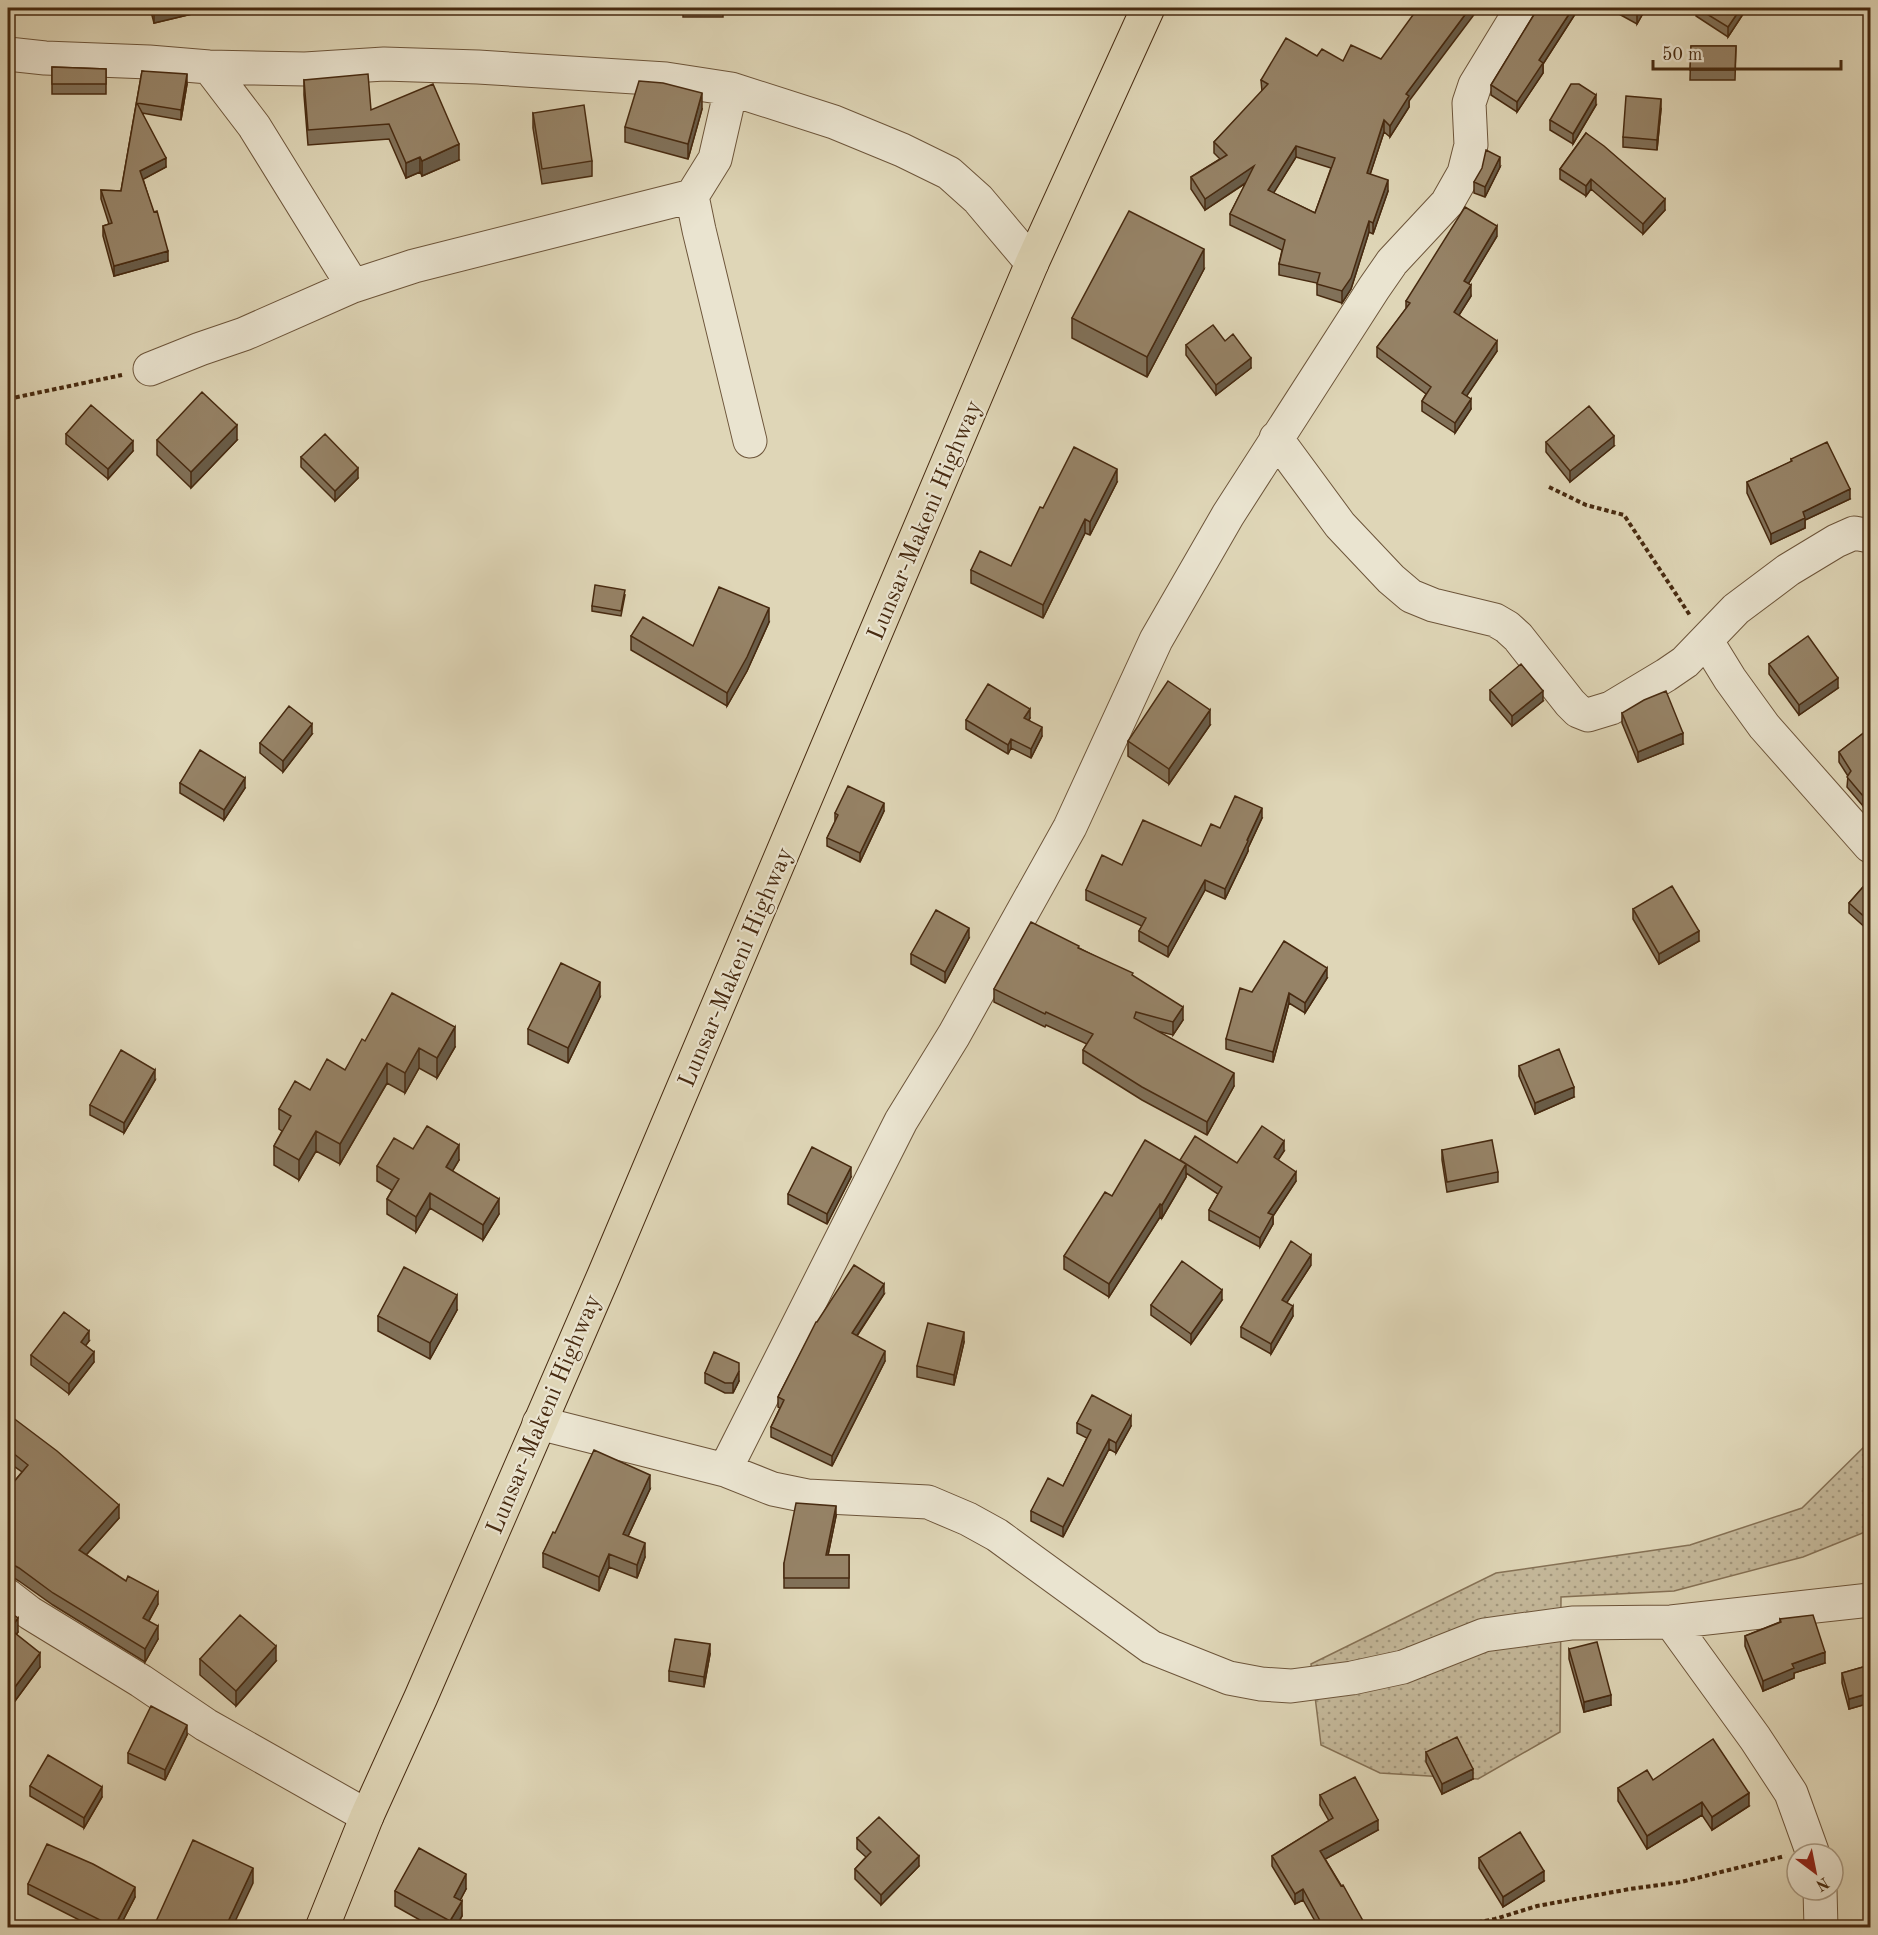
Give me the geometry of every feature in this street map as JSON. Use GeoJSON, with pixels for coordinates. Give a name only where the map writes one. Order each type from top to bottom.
{"type":"FeatureCollection","features":[{"type":"Feature","properties":{"kind":"main road","name":"Lunsar-Makeni Highway"},"geometry":{"type":"LineString","coordinates":[[322,1928],[367,1816],[426,1686],[789,841],[1032,263],[1148,8]]}},
{"type":"Feature","properties":{"kind":"street"},"geometry":{"type":"LineString","coordinates":[[725,1470],[901,1121],[954,1035],[1070,827],[1156,640],[1228,514],[1392,262],[1447,203],[1464,173],[1471,145],[1469,103],[1475,85],[1522,8]]}},
{"type":"Feature","properties":{"kind":"street"},"geometry":{"type":"LineString","coordinates":[[8,54],[209,67],[305,69],[384,64],[477,67],[666,79],[731,89],[834,122],[903,150],[949,173],[978,199],[1032,263]]}},
{"type":"Feature","properties":{"kind":"street"},"geometry":{"type":"LineString","coordinates":[[209,67],[254,126],[353,286]]}},
{"type":"Feature","properties":{"kind":"street"},"geometry":{"type":"LineString","coordinates":[[731,89],[715,159],[692,196],[750,441]]}},
{"type":"Feature","properties":{"kind":"street"},"geometry":{"type":"LineString","coordinates":[[150,369],[244,334],[353,286],[414,266],[692,196]]}},
{"type":"Feature","properties":{"kind":"street"},"geometry":{"type":"LineString","coordinates":[[1276,438],[1340,525],[1391,579],[1411,596],[1433,605],[1495,620],[1507,627],[1518,636],[1570,703],[1578,711],[1588,716],[1611,708],[1685,662],[1736,609],[1788,570],[1836,541],[1854,533],[1870,536]]}},
{"type":"Feature","properties":{"kind":"street"},"geometry":{"type":"LineString","coordinates":[[1706,640],[1730,679],[1764,726],[1870,846]]}},
{"type":"Feature","properties":{"kind":"street"},"geometry":{"type":"LineString","coordinates":[[539,1423],[725,1470],[773,1489],[807,1496],[928,1502],[968,1519],[997,1535],[1151,1647],[1229,1678],[1261,1684],[1291,1686],[1353,1678],[1403,1667],[1484,1635],[1572,1623],[1671,1622],[1870,1600]]}},
{"type":"Feature","properties":{"kind":"street"},"geometry":{"type":"LineString","coordinates":[[8,1596],[206,1725],[367,1816]]}},
{"type":"Feature","properties":{"kind":"street"},"geometry":{"type":"LineString","coordinates":[[1671,1622],[1755,1738],[1791,1793],[1808,1842]]}},
{"type":"Feature","properties":{"kind":"street"},"geometry":{"type":"LineString","coordinates":[[1820,1902],[1821,1928]]}},
{"type":"Feature","properties":{"kind":"path"},"geometry":{"type":"LineString","coordinates":[[8,399],[150,369]]}},
{"type":"Feature","properties":{"kind":"path"},"geometry":{"type":"LineString","coordinates":[[1549,487],[1586,505],[1624,515],[1706,640]]}},
{"type":"Feature","properties":{"kind":"path"},"geometry":{"type":"LineString","coordinates":[[1448,1928],[1495,1919],[1538,1906],[1682,1882],[1785,1858]]}},
{"type":"Feature","properties":{"kind":"shaded area"},"geometry":{"type":"Polygon","coordinates":[[[1870,1441],[1870,1530],[1803,1557],[1674,1591],[1561,1597],[1560,1732],[1478,1779],[1380,1773],[1321,1745],[1311,1664],[1496,1573],[1690,1545],[1802,1508],[1870,1441]]]}},
{"type":"Feature","properties":{"kind":"building"},"geometry":{"type":"Polygon","coordinates":[[[152,8],[177,8],[154,13],[152,8]]]}},
{"type":"Feature","properties":{"kind":"building"},"geometry":{"type":"Polygon","coordinates":[[[1418,8],[1470,8],[1406,94],[1409,96],[1390,126],[1384,120],[1367,173],[1388,180],[1373,223],[1369,221],[1351,278],[1342,291],[1317,284],[1320,273],[1279,264],[1285,240],[1230,214],[1254,166],[1205,199],[1191,177],[1227,155],[1214,142],[1268,84],[1261,80],[1286,38],[1317,56],[1322,49],[1343,61],[1351,45],[1381,59],[1418,8]],[[1296,146],[1268,190],[1315,213],[1335,158],[1296,146]]]}},
{"type":"Feature","properties":{"kind":"building"},"geometry":{"type":"Polygon","coordinates":[[[1538,8],[1573,8],[1539,60],[1543,63],[1517,102],[1491,85],[1538,8]]]}},
{"type":"Feature","properties":{"kind":"building"},"geometry":{"type":"Polygon","coordinates":[[[1626,8],[1641,8],[1637,14],[1626,8]]]}},
{"type":"Feature","properties":{"kind":"building"},"geometry":{"type":"Polygon","coordinates":[[[1697,8],[1741,8],[1728,27],[1697,8]]]}},
{"type":"Feature","properties":{"kind":"building"},"geometry":{"type":"Polygon","coordinates":[[[1691,46],[1736,46],[1735,70],[1690,70],[1691,46]]]}},
{"type":"Feature","properties":{"kind":"building"},"geometry":{"type":"Polygon","coordinates":[[[8,62],[12,63],[12,83],[8,83],[8,62]]]}},
{"type":"Feature","properties":{"kind":"building"},"geometry":{"type":"Polygon","coordinates":[[[52,67],[106,69],[106,84],[52,84],[52,67]]]}},
{"type":"Feature","properties":{"kind":"building"},"geometry":{"type":"Polygon","coordinates":[[[142,71],[187,74],[181,110],[137,103],[166,158],[140,171],[154,212],[157,211],[168,251],[114,266],[103,226],[112,223],[101,190],[121,191],[142,71]]]}},
{"type":"Feature","properties":{"kind":"building"},"geometry":{"type":"Polygon","coordinates":[[[368,74],[371,110],[433,84],[459,144],[422,161],[420,157],[406,163],[389,124],[308,130],[304,80],[368,74]]]}},
{"type":"Feature","properties":{"kind":"building"},"geometry":{"type":"Polygon","coordinates":[[[639,81],[663,83],[702,93],[688,144],[625,127],[639,81]]]}},
{"type":"Feature","properties":{"kind":"building"},"geometry":{"type":"Polygon","coordinates":[[[1571,84],[1579,84],[1596,95],[1573,134],[1550,120],[1571,84]]]}},
{"type":"Feature","properties":{"kind":"building"},"geometry":{"type":"Polygon","coordinates":[[[1626,96],[1661,99],[1657,140],[1623,137],[1626,96]]]}},
{"type":"Feature","properties":{"kind":"building"},"geometry":{"type":"Polygon","coordinates":[[[584,105],[592,161],[542,169],[533,113],[584,105]]]}},
{"type":"Feature","properties":{"kind":"building"},"geometry":{"type":"Polygon","coordinates":[[[1586,133],[1665,199],[1643,224],[1591,179],[1586,186],[1560,169],[1586,133]]]}},
{"type":"Feature","properties":{"kind":"building"},"geometry":{"type":"Polygon","coordinates":[[[1486,150],[1500,157],[1485,187],[1474,182],[1482,168],[1486,150]]]}},
{"type":"Feature","properties":{"kind":"building"},"geometry":{"type":"Polygon","coordinates":[[[1465,207],[1497,226],[1464,281],[1471,285],[1454,312],[1497,341],[1462,393],[1471,399],[1455,423],[1422,401],[1431,387],[1377,347],[1410,303],[1406,301],[1465,207]]]}},
{"type":"Feature","properties":{"kind":"building"},"geometry":{"type":"Polygon","coordinates":[[[1129,211],[1204,249],[1147,357],[1072,318],[1129,211]]]}},
{"type":"Feature","properties":{"kind":"building"},"geometry":{"type":"Polygon","coordinates":[[[1213,325],[1225,341],[1233,334],[1251,358],[1216,385],[1186,345],[1213,325]]]}},
{"type":"Feature","properties":{"kind":"building"},"geometry":{"type":"Polygon","coordinates":[[[202,392],[237,425],[191,472],[157,440],[202,392]]]}},
{"type":"Feature","properties":{"kind":"building"},"geometry":{"type":"Polygon","coordinates":[[[91,405],[133,441],[108,469],[66,434],[91,405]]]}},
{"type":"Feature","properties":{"kind":"building"},"geometry":{"type":"Polygon","coordinates":[[[1589,406],[1614,436],[1570,471],[1546,442],[1589,406]]]}},
{"type":"Feature","properties":{"kind":"building"},"geometry":{"type":"Polygon","coordinates":[[[325,434],[358,468],[335,491],[301,457],[325,434]]]}},
{"type":"Feature","properties":{"kind":"building"},"geometry":{"type":"Polygon","coordinates":[[[1827,442],[1850,489],[1803,512],[1805,518],[1771,534],[1747,482],[1827,442]]]}},
{"type":"Feature","properties":{"kind":"building"},"geometry":{"type":"Polygon","coordinates":[[[1074,447],[1117,469],[1090,522],[1085,519],[1043,605],[971,570],[980,551],[1011,566],[1040,507],[1043,508],[1074,447]]]}},
{"type":"Feature","properties":{"kind":"building"},"geometry":{"type":"Polygon","coordinates":[[[595,585],[625,590],[621,611],[592,606],[595,585]]]}},
{"type":"Feature","properties":{"kind":"building"},"geometry":{"type":"Polygon","coordinates":[[[719,587],[769,608],[747,657],[727,693],[631,636],[643,617],[693,646],[719,587]]]}},
{"type":"Feature","properties":{"kind":"building"},"geometry":{"type":"Polygon","coordinates":[[[1808,636],[1838,678],[1799,705],[1769,664],[1808,636]]]}},
{"type":"Feature","properties":{"kind":"building"},"geometry":{"type":"Polygon","coordinates":[[[1521,664],[1543,691],[1512,716],[1490,690],[1521,664]]]}},
{"type":"Feature","properties":{"kind":"building"},"geometry":{"type":"Polygon","coordinates":[[[1168,681],[1210,710],[1169,769],[1128,741],[1168,681]]]}},
{"type":"Feature","properties":{"kind":"building"},"geometry":{"type":"Polygon","coordinates":[[[988,684],[1030,709],[1024,718],[1042,727],[1031,749],[1011,739],[1008,745],[966,720],[988,684]]]}},
{"type":"Feature","properties":{"kind":"building"},"geometry":{"type":"Polygon","coordinates":[[[1666,691],[1683,733],[1638,752],[1622,713],[1666,691]]]}},
{"type":"Feature","properties":{"kind":"building"},"geometry":{"type":"Polygon","coordinates":[[[289,706],[312,724],[283,761],[260,743],[289,706]]]}},
{"type":"Feature","properties":{"kind":"building"},"geometry":{"type":"Polygon","coordinates":[[[1870,728],[1870,791],[1863,796],[1847,777],[1851,771],[1839,752],[1870,728]]]}},
{"type":"Feature","properties":{"kind":"building"},"geometry":{"type":"Polygon","coordinates":[[[200,750],[245,778],[224,810],[180,783],[200,750]]]}},
{"type":"Feature","properties":{"kind":"building"},"geometry":{"type":"Polygon","coordinates":[[[848,786],[884,803],[860,853],[827,838],[838,815],[835,813],[848,786]]]}},
{"type":"Feature","properties":{"kind":"building"},"geometry":{"type":"Polygon","coordinates":[[[1235,796],[1262,808],[1248,841],[1225,889],[1205,880],[1168,947],[1139,931],[1146,918],[1086,890],[1102,855],[1122,865],[1143,820],[1201,846],[1211,824],[1220,828],[1235,796]]]}},
{"type":"Feature","properties":{"kind":"building"},"geometry":{"type":"Polygon","coordinates":[[[1870,879],[1870,920],[1869,921],[1849,903],[1870,879]]]}},
{"type":"Feature","properties":{"kind":"building"},"geometry":{"type":"Polygon","coordinates":[[[1672,886],[1699,931],[1659,954],[1633,909],[1672,886]]]}},
{"type":"Feature","properties":{"kind":"building"},"geometry":{"type":"Polygon","coordinates":[[[936,910],[969,928],[945,972],[911,954],[936,910]]]}},
{"type":"Feature","properties":{"kind":"building"},"geometry":{"type":"Polygon","coordinates":[[[1031,922],[1079,946],[1078,948],[1133,973],[1132,975],[1183,1007],[1173,1022],[1136,1012],[1134,1018],[1234,1073],[1207,1122],[1142,1087],[1083,1050],[1093,1034],[994,989],[1031,922]]]}},
{"type":"Feature","properties":{"kind":"building"},"geometry":{"type":"Polygon","coordinates":[[[1284,941],[1327,968],[1305,1003],[1289,993],[1273,1052],[1226,1039],[1240,988],[1252,992],[1284,941]]]}},
{"type":"Feature","properties":{"kind":"building"},"geometry":{"type":"Polygon","coordinates":[[[561,963],[600,982],[568,1048],[528,1029],[561,963]]]}},
{"type":"Feature","properties":{"kind":"building"},"geometry":{"type":"Polygon","coordinates":[[[392,993],[455,1027],[437,1058],[419,1048],[405,1073],[387,1063],[340,1144],[316,1131],[299,1160],[274,1146],[291,1116],[279,1109],[295,1081],[310,1090],[327,1059],[345,1070],[362,1039],[365,1041],[392,993]]]}},
{"type":"Feature","properties":{"kind":"building"},"geometry":{"type":"Polygon","coordinates":[[[1559,1049],[1574,1087],[1535,1103],[1519,1066],[1559,1049]]]}},
{"type":"Feature","properties":{"kind":"building"},"geometry":{"type":"Polygon","coordinates":[[[121,1050],[155,1070],[124,1123],[90,1105],[121,1050]]]}},
{"type":"Feature","properties":{"kind":"building"},"geometry":{"type":"Polygon","coordinates":[[[427,1126],[459,1145],[446,1167],[499,1199],[483,1225],[430,1193],[416,1217],[387,1199],[399,1179],[377,1166],[394,1138],[413,1149],[427,1126]]]}},
{"type":"Feature","properties":{"kind":"building"},"geometry":{"type":"Polygon","coordinates":[[[1262,1126],[1284,1141],[1274,1157],[1296,1172],[1268,1213],[1273,1215],[1260,1238],[1209,1210],[1222,1187],[1180,1160],[1195,1136],[1237,1163],[1262,1126]]]}},
{"type":"Feature","properties":{"kind":"building"},"geometry":{"type":"Polygon","coordinates":[[[1145,1140],[1186,1164],[1162,1205],[1160,1204],[1109,1284],[1064,1256],[1105,1192],[1112,1196],[1145,1140]]]}},
{"type":"Feature","properties":{"kind":"building"},"geometry":{"type":"Polygon","coordinates":[[[1492,1140],[1498,1172],[1447,1182],[1442,1150],[1492,1140]]]}},
{"type":"Feature","properties":{"kind":"building"},"geometry":{"type":"Polygon","coordinates":[[[812,1147],[851,1167],[827,1214],[788,1194],[812,1147]]]}},
{"type":"Feature","properties":{"kind":"building"},"geometry":{"type":"Polygon","coordinates":[[[1291,1241],[1311,1255],[1282,1300],[1293,1306],[1271,1344],[1241,1327],[1291,1241]]]}},
{"type":"Feature","properties":{"kind":"building"},"geometry":{"type":"Polygon","coordinates":[[[1182,1261],[1222,1290],[1191,1334],[1151,1305],[1182,1261]]]}},
{"type":"Feature","properties":{"kind":"building"},"geometry":{"type":"Polygon","coordinates":[[[854,1265],[884,1284],[852,1333],[885,1351],[832,1456],[771,1427],[784,1400],[778,1397],[816,1322],[854,1265]]]}},
{"type":"Feature","properties":{"kind":"building"},"geometry":{"type":"Polygon","coordinates":[[[404,1267],[457,1295],[430,1343],[378,1316],[404,1267]]]}},
{"type":"Feature","properties":{"kind":"building"},"geometry":{"type":"Polygon","coordinates":[[[64,1312],[89,1331],[81,1342],[94,1352],[69,1384],[31,1355],[64,1312]]]}},
{"type":"Feature","properties":{"kind":"building"},"geometry":{"type":"Polygon","coordinates":[[[928,1323],[964,1332],[954,1375],[917,1366],[928,1323]]]}},
{"type":"Feature","properties":{"kind":"building"},"geometry":{"type":"Polygon","coordinates":[[[714,1352],[739,1363],[739,1371],[733,1383],[725,1383],[705,1373],[714,1352]]]}},
{"type":"Feature","properties":{"kind":"building"},"geometry":{"type":"Polygon","coordinates":[[[1092,1395],[1131,1416],[1116,1443],[1109,1439],[1063,1527],[1031,1511],[1048,1478],[1063,1486],[1091,1430],[1077,1423],[1092,1395]]]}},
{"type":"Feature","properties":{"kind":"building"},"geometry":{"type":"Polygon","coordinates":[[[8,1414],[57,1451],[119,1505],[79,1550],[126,1581],[128,1576],[158,1592],[143,1618],[158,1626],[145,1649],[53,1593],[8,1562],[8,1489],[28,1465],[8,1449],[8,1414]]]}},
{"type":"Feature","properties":{"kind":"building"},"geometry":{"type":"Polygon","coordinates":[[[594,1450],[650,1475],[623,1534],[645,1543],[637,1565],[609,1554],[599,1577],[543,1553],[553,1532],[555,1533],[594,1450]]]}},
{"type":"Feature","properties":{"kind":"building"},"geometry":{"type":"Polygon","coordinates":[[[796,1503],[836,1506],[826,1555],[849,1555],[849,1578],[784,1578],[784,1563],[796,1503]]]}},
{"type":"Feature","properties":{"kind":"building"},"geometry":{"type":"Polygon","coordinates":[[[8,1611],[18,1618],[10,1629],[40,1653],[15,1687],[8,1682],[8,1611]]]}},
{"type":"Feature","properties":{"kind":"building"},"geometry":{"type":"Polygon","coordinates":[[[240,1615],[276,1646],[236,1691],[200,1659],[240,1615]]]}},
{"type":"Feature","properties":{"kind":"building"},"geometry":{"type":"Polygon","coordinates":[[[1813,1615],[1825,1652],[1792,1664],[1794,1668],[1763,1681],[1745,1636],[1781,1622],[1780,1619],[1813,1615]]]}},
{"type":"Feature","properties":{"kind":"building"},"geometry":{"type":"Polygon","coordinates":[[[675,1639],[710,1644],[704,1677],[669,1671],[675,1639]]]}},
{"type":"Feature","properties":{"kind":"building"},"geometry":{"type":"Polygon","coordinates":[[[1597,1642],[1611,1695],[1584,1702],[1569,1649],[1597,1642]]]}},
{"type":"Feature","properties":{"kind":"building"},"geometry":{"type":"Polygon","coordinates":[[[1870,1665],[1870,1693],[1849,1699],[1842,1673],[1870,1665]]]}},
{"type":"Feature","properties":{"kind":"building"},"geometry":{"type":"Polygon","coordinates":[[[151,1706],[187,1725],[165,1770],[128,1753],[151,1706]]]}},
{"type":"Feature","properties":{"kind":"building"},"geometry":{"type":"Polygon","coordinates":[[[1457,1737],[1473,1769],[1442,1784],[1426,1752],[1457,1737]]]}},
{"type":"Feature","properties":{"kind":"building"},"geometry":{"type":"Polygon","coordinates":[[[1713,1739],[1749,1793],[1712,1817],[1702,1802],[1647,1836],[1618,1788],[1647,1770],[1653,1780],[1713,1739]]]}},
{"type":"Feature","properties":{"kind":"building"},"geometry":{"type":"Polygon","coordinates":[[[48,1755],[102,1787],[84,1818],[30,1786],[48,1755]]]}},
{"type":"Feature","properties":{"kind":"building"},"geometry":{"type":"Polygon","coordinates":[[[1355,1777],[1378,1820],[1320,1851],[1341,1886],[1343,1885],[1367,1928],[1324,1928],[1303,1889],[1295,1894],[1272,1856],[1333,1818],[1320,1795],[1355,1777]]]}},
{"type":"Feature","properties":{"kind":"building"},"geometry":{"type":"Polygon","coordinates":[[[879,1817],[919,1856],[881,1895],[855,1869],[871,1852],[857,1838],[879,1817]]]}},
{"type":"Feature","properties":{"kind":"building"},"geometry":{"type":"Polygon","coordinates":[[[1520,1832],[1544,1871],[1503,1897],[1479,1858],[1520,1832]]]}},
{"type":"Feature","properties":{"kind":"building"},"geometry":{"type":"Polygon","coordinates":[[[193,1840],[253,1868],[225,1928],[153,1928],[193,1840]]]}},
{"type":"Feature","properties":{"kind":"building"},"geometry":{"type":"Polygon","coordinates":[[[47,1844],[93,1864],[135,1887],[114,1927],[28,1884],[47,1844]]]}},
{"type":"Feature","properties":{"kind":"building"},"geometry":{"type":"Polygon","coordinates":[[[419,1848],[466,1874],[454,1897],[462,1901],[450,1921],[395,1891],[419,1848]]]}}]}
